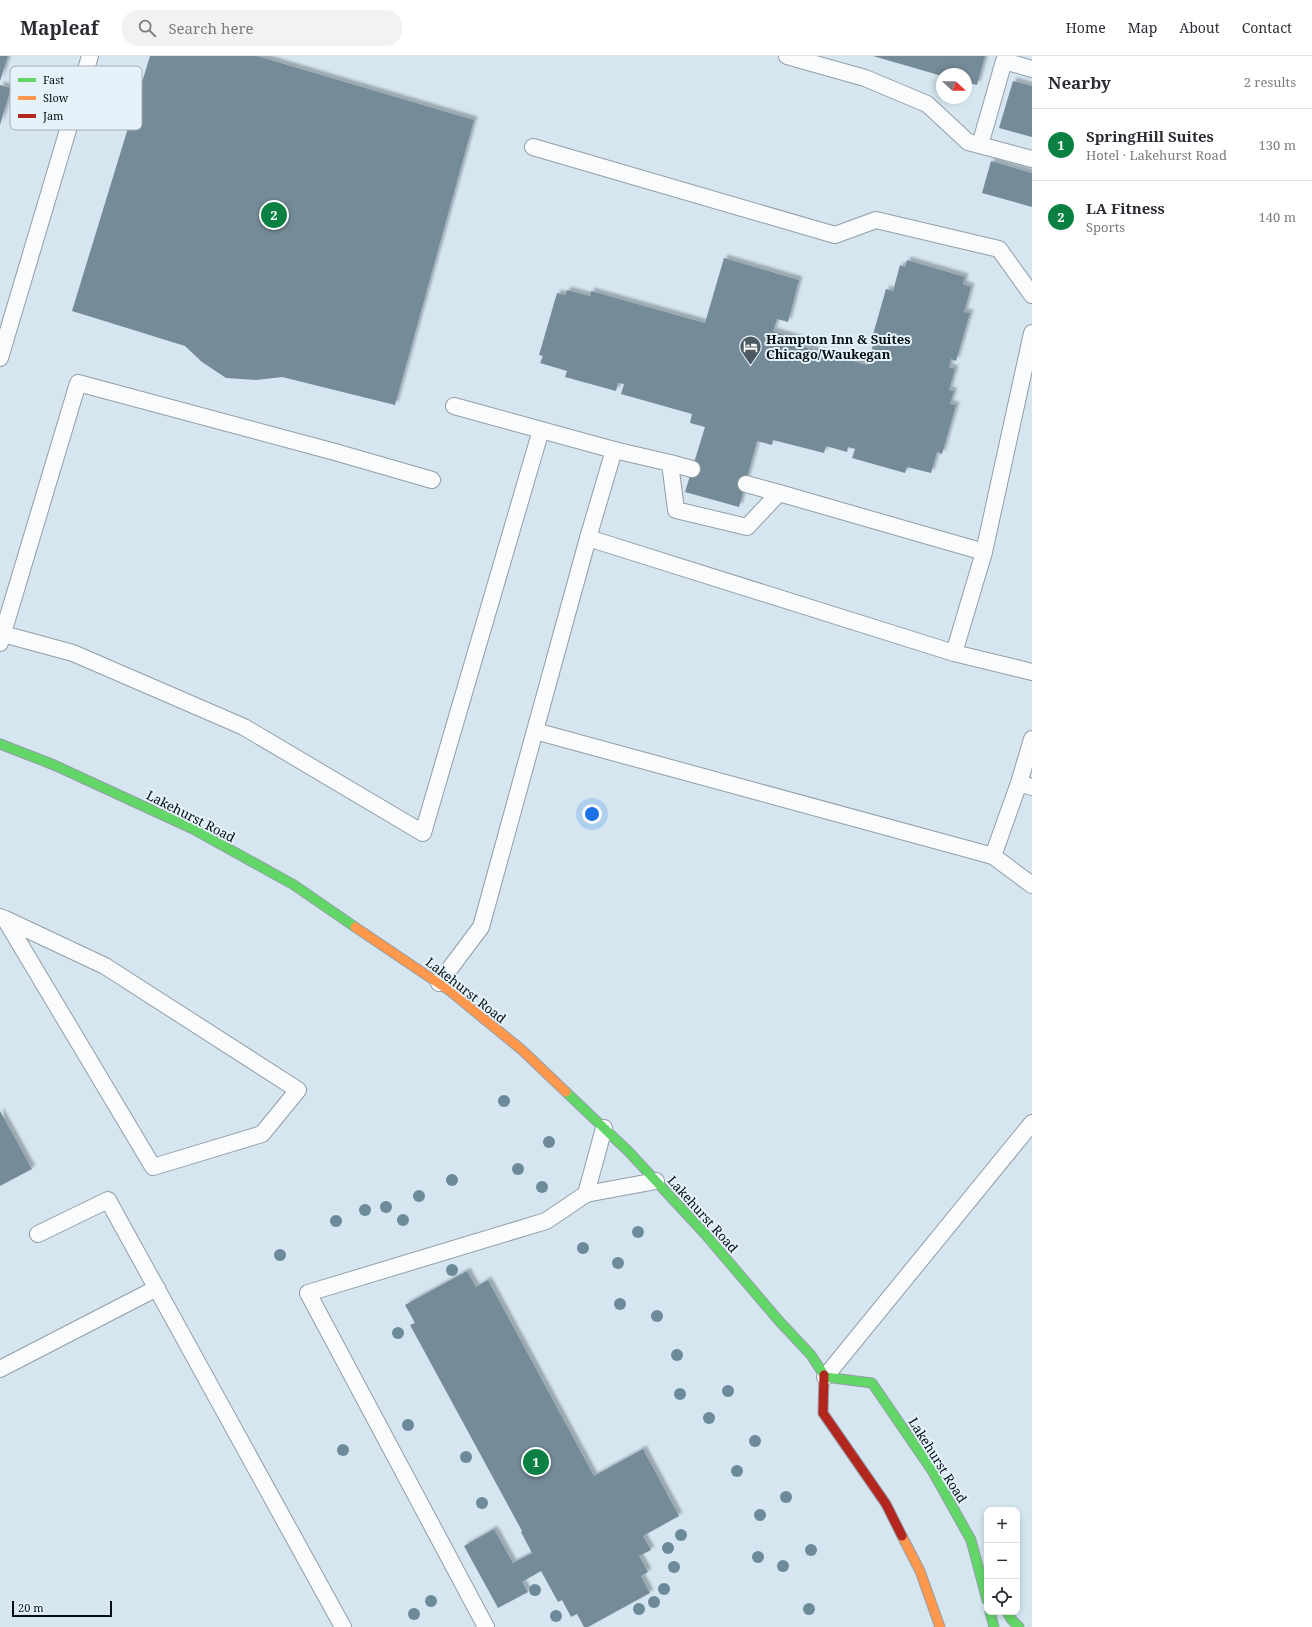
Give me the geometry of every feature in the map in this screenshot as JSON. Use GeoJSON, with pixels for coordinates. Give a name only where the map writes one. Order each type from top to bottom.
{"type":"FeatureCollection","features":[{"type":"Feature","properties":{"kind":"street","name":"Lakehurst Road"},"geometry":{"type":"LineString","coordinates":[[0,744],[54,765],[193,829],[294,885],[439,983],[522,1050],[629,1152],[656,1181],[705,1234],[780,1322],[811,1355],[825,1377],[872,1383],[933,1472],[970,1540],[984,1589]]}},
{"type":"Feature","properties":{"kind":"street"},"geometry":{"type":"LineString","coordinates":[[825,1377],[823,1414],[886,1504],[920,1571],[940,1627]]}},
{"type":"Feature","properties":{"kind":"street"},"geometry":{"type":"LineString","coordinates":[[970,1540],[984,1566]]}},
{"type":"Feature","properties":{"kind":"street"},"geometry":{"type":"LineString","coordinates":[[991,1615],[994,1627]]}},
{"type":"Feature","properties":{"kind":"street"},"geometry":{"type":"LineString","coordinates":[[1009,1615],[1018,1627]]}},
{"type":"Feature","properties":{"kind":"lane"},"geometry":{"type":"LineString","coordinates":[[87,66],[90,56]]}},
{"type":"Feature","properties":{"kind":"lane"},"geometry":{"type":"LineString","coordinates":[[787,56],[865,78],[927,104],[968,142],[1032,159]]}},
{"type":"Feature","properties":{"kind":"lane"},"geometry":{"type":"LineString","coordinates":[[980,145],[1004,61],[1032,69]]}},
{"type":"Feature","properties":{"kind":"lane"},"geometry":{"type":"LineString","coordinates":[[0,358],[68,130]]}},
{"type":"Feature","properties":{"kind":"lane"},"geometry":{"type":"LineString","coordinates":[[532,147],[835,235],[876,220],[1000,249],[1032,295]]}},
{"type":"Feature","properties":{"kind":"lane"},"geometry":{"type":"LineString","coordinates":[[954,653],[984,552],[1032,333]]}},
{"type":"Feature","properties":{"kind":"lane"},"geometry":{"type":"LineString","coordinates":[[432,480],[336,452],[78,383],[1,639],[73,653],[244,727],[423,833],[541,430]]}},
{"type":"Feature","properties":{"kind":"lane"},"geometry":{"type":"LineString","coordinates":[[454,406],[614,450],[692,469]]}},
{"type":"Feature","properties":{"kind":"lane"},"geometry":{"type":"LineString","coordinates":[[439,983],[481,927],[588,538],[614,450]]}},
{"type":"Feature","properties":{"kind":"lane"},"geometry":{"type":"LineString","coordinates":[[670,463],[676,510],[746,527],[779,493]]}},
{"type":"Feature","properties":{"kind":"lane"},"geometry":{"type":"LineString","coordinates":[[746,484],[984,552]]}},
{"type":"Feature","properties":{"kind":"lane"},"geometry":{"type":"LineString","coordinates":[[588,538],[954,653],[1032,672]]}},
{"type":"Feature","properties":{"kind":"lane"},"geometry":{"type":"LineString","coordinates":[[535,731],[993,856],[1032,885]]}},
{"type":"Feature","properties":{"kind":"lane"},"geometry":{"type":"LineString","coordinates":[[993,856],[1026,785],[1032,739]]}},
{"type":"Feature","properties":{"kind":"lane"},"geometry":{"type":"LineString","coordinates":[[3,918],[105,966],[298,1090],[262,1134],[153,1167],[3,918]]}},
{"type":"Feature","properties":{"kind":"lane"},"geometry":{"type":"LineString","coordinates":[[825,1377],[1032,1123]]}},
{"type":"Feature","properties":{"kind":"lane"},"geometry":{"type":"LineString","coordinates":[[586,1194],[604,1128]]}},
{"type":"Feature","properties":{"kind":"lane"},"geometry":{"type":"LineString","coordinates":[[486,1627],[308,1293],[546,1221],[586,1194],[656,1181]]}},
{"type":"Feature","properties":{"kind":"lane"},"geometry":{"type":"LineString","coordinates":[[38,1234],[108,1200],[343,1627]]}},
{"type":"Feature","properties":{"kind":"lane"},"geometry":{"type":"LineString","coordinates":[[0,1369],[157,1288]]}},
{"type":"Feature","properties":{"kind":"building"},"geometry":{"type":"Polygon","coordinates":[[[0,56],[8,56],[0,81],[0,56]]]}},
{"type":"Feature","properties":{"kind":"building"},"geometry":{"type":"Polygon","coordinates":[[[150,56],[257,56],[474,120],[395,405],[282,377],[256,380],[226,378],[202,362],[185,346],[72,311],[127,130],[142,130],[142,82],[150,56]]]}},
{"type":"Feature","properties":{"kind":"building"},"geometry":{"type":"Polygon","coordinates":[[[873,56],[985,56],[977,85],[972,84],[972,68],[936,68],[936,74],[873,56]]]}},
{"type":"Feature","properties":{"kind":"building"},"geometry":{"type":"Polygon","coordinates":[[[1013,81],[1032,86],[1032,137],[999,128],[1013,81]]]}},
{"type":"Feature","properties":{"kind":"building"},"geometry":{"type":"Polygon","coordinates":[[[0,85],[10,88],[10,91],[0,125],[0,85]]]}},
{"type":"Feature","properties":{"kind":"building"},"geometry":{"type":"Polygon","coordinates":[[[991,161],[1032,173],[1032,207],[982,193],[991,161]]]}},
{"type":"Feature","properties":{"kind":"building","name":"Hampton Inn & Suites Chicago/Waukegan"},"geometry":{"type":"Polygon","coordinates":[[[724,258],[799,280],[788,322],[777,319],[773,331],[799,339],[797,345],[867,365],[873,345],[877,346],[879,339],[872,338],[886,289],[893,291],[900,265],[905,267],[907,260],[965,277],[963,284],[971,287],[964,312],[970,313],[956,361],[951,359],[949,367],[955,369],[949,390],[954,391],[950,404],[956,405],[942,454],[937,452],[931,473],[907,467],[905,473],[852,458],[855,449],[848,447],[847,452],[826,446],[824,453],[773,440],[772,445],[757,441],[739,507],[685,492],[705,427],[690,423],[692,414],[621,394],[624,384],[618,383],[616,391],[565,377],[567,371],[540,363],[543,356],[539,355],[557,293],[565,295],[567,290],[590,296],[591,291],[705,323],[724,258]]]}},
{"type":"Feature","properties":{"kind":"building"},"geometry":{"type":"Polygon","coordinates":[[[0,1111],[32,1169],[0,1186],[0,1111]]]}},
{"type":"Feature","properties":{"kind":"building"},"geometry":{"type":"Polygon","coordinates":[[[467,1271],[476,1287],[488,1280],[594,1476],[643,1449],[679,1516],[643,1536],[651,1550],[639,1556],[648,1572],[641,1576],[650,1593],[588,1627],[584,1627],[577,1614],[571,1617],[562,1600],[558,1602],[541,1571],[522,1582],[528,1592],[498,1608],[464,1546],[494,1529],[513,1563],[532,1553],[521,1532],[522,1531],[410,1325],[415,1323],[405,1305],[467,1271]]]}},
{"type":"Feature","properties":{"kind":"traffic: fast"},"geometry":{"type":"LineString","coordinates":[[0,744],[54,765],[193,829],[294,885],[355,927]]}},
{"type":"Feature","properties":{"kind":"traffic: fast"},"geometry":{"type":"LineString","coordinates":[[566,1092],[629,1152],[705,1234],[780,1322],[811,1355],[824,1375]]}},
{"type":"Feature","properties":{"kind":"traffic: fast"},"geometry":{"type":"LineString","coordinates":[[825,1377],[872,1383],[933,1472],[971,1540],[984,1589]]}},
{"type":"Feature","properties":{"kind":"traffic: fast"},"geometry":{"type":"LineString","coordinates":[[991,1615],[994,1627]]}},
{"type":"Feature","properties":{"kind":"traffic: fast"},"geometry":{"type":"LineString","coordinates":[[1009,1615],[1019,1627]]}},
{"type":"Feature","properties":{"kind":"traffic: slow"},"geometry":{"type":"LineString","coordinates":[[355,927],[450,991],[522,1050],[566,1092]]}},
{"type":"Feature","properties":{"kind":"traffic: slow"},"geometry":{"type":"LineString","coordinates":[[902,1536],[920,1571],[940,1627]]}},
{"type":"Feature","properties":{"kind":"traffic: jam"},"geometry":{"type":"LineString","coordinates":[[824,1375],[823,1413],[886,1504],[902,1536]]}},
{"type":"Feature","properties":{"kind":"place","name":"LA Fitness"},"geometry":{"type":"Point","coordinates":[274,215]}},
{"type":"Feature","properties":{"kind":"place","name":"Hampton Inn & Suites Chicago/Waukegan"},"geometry":{"type":"Point","coordinates":[750,366]}},
{"type":"Feature","properties":{"kind":"place","name":"SpringHill Suites"},"geometry":{"type":"Point","coordinates":[536,1462]}}]}
